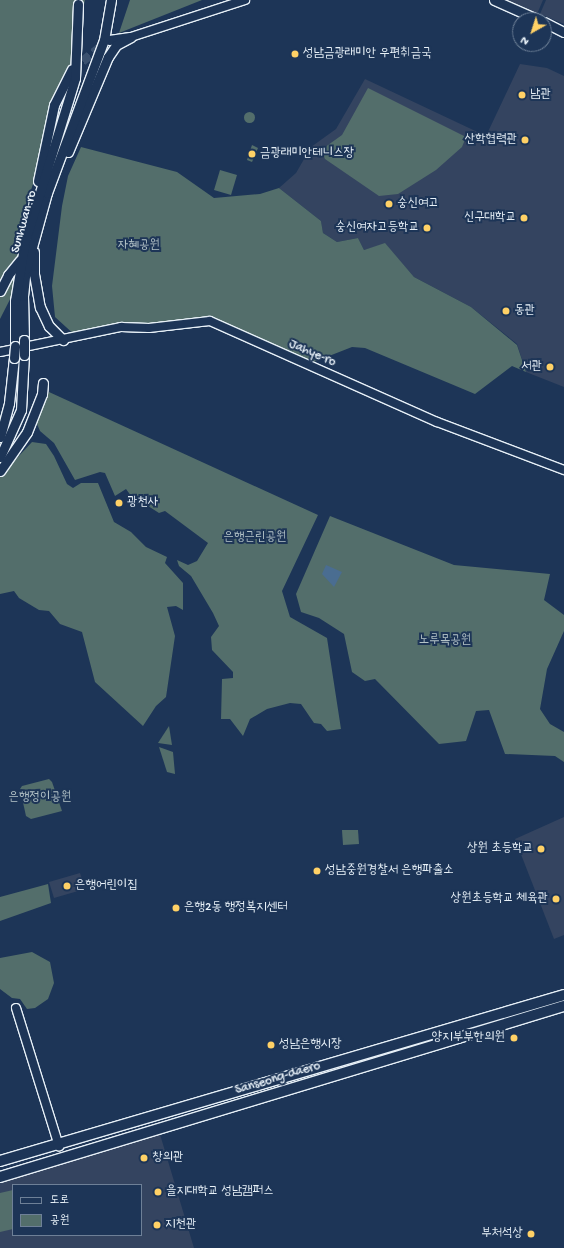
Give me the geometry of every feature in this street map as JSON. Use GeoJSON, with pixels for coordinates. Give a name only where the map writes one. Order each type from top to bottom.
{"type":"FeatureCollection","features":[{"type":"Feature","properties":{"kind":"main road","name":"Sunhwan-ro"},"geometry":{"type":"LineString","coordinates":[[0,457],[20,410],[24,355],[23,283],[47,193],[104,40],[111,0]]}},
{"type":"Feature","properties":{"kind":"main road"},"geometry":{"type":"LineString","coordinates":[[494,0],[521,12]]}},
{"type":"Feature","properties":{"kind":"main road","name":"Sunhwan-ro"},"geometry":{"type":"LineString","coordinates":[[0,437],[9,403],[15,346],[15,301],[21,259],[35,206],[72,95],[78,59],[78,4]]}},
{"type":"Feature","properties":{"kind":"main road"},"geometry":{"type":"LineString","coordinates":[[552,26],[564,32]]}},
{"type":"Feature","properties":{"kind":"main road"},"geometry":{"type":"LineString","coordinates":[[47,193],[66,156],[108,57],[116,45],[131,37]]}},
{"type":"Feature","properties":{"kind":"main road"},"geometry":{"type":"LineString","coordinates":[[109,40],[131,37]]}},
{"type":"Feature","properties":{"kind":"main road"},"geometry":{"type":"LineString","coordinates":[[35,206],[44,143],[54,105],[72,69]]}},
{"type":"Feature","properties":{"kind":"main road"},"geometry":{"type":"LineString","coordinates":[[34,243],[34,274],[40,307],[49,326],[63,340]]}},
{"type":"Feature","properties":{"kind":"main road"},"geometry":{"type":"LineString","coordinates":[[0,291],[8,275],[21,259]]}},
{"type":"Feature","properties":{"kind":"main road"},"geometry":{"type":"LineString","coordinates":[[0,471],[27,432],[42,394],[43,383]]}},
{"type":"Feature","properties":{"kind":"main road","name":"Sanseong-daero"},"geometry":{"type":"LineString","coordinates":[[0,1161],[59,1146],[564,994]]}},
{"type":"Feature","properties":{"kind":"main road","name":"Sanseong-daero"},"geometry":{"type":"LineString","coordinates":[[0,1177],[564,1006]]}},
{"type":"Feature","properties":{"kind":"street"},"geometry":{"type":"LineString","coordinates":[[131,37],[245,0]]}},
{"type":"Feature","properties":{"kind":"street","name":"Jahye-ro"},"geometry":{"type":"LineString","coordinates":[[0,352],[121,328],[149,328],[210,320],[437,422],[564,470]]}},
{"type":"Feature","properties":{"kind":"street"},"geometry":{"type":"LineString","coordinates":[[16,1008],[59,1146]]}},
{"type":"Feature","properties":{"kind":"shaded area"},"geometry":{"type":"Polygon","coordinates":[[[507,0],[543,0],[538,12],[533,12],[507,0]]]}},
{"type":"Feature","properties":{"kind":"shaded area"},"geometry":{"type":"Polygon","coordinates":[[[546,0],[564,0],[564,24],[552,19],[552,12],[541,12],[546,0]]]}},
{"type":"Feature","properties":{"kind":"shaded area"},"geometry":{"type":"Polygon","coordinates":[[[520,64],[547,68],[564,76],[564,387],[526,372],[517,344],[471,307],[414,277],[385,244],[364,250],[358,238],[337,242],[323,233],[321,221],[279,188],[296,173],[311,147],[336,129],[365,79],[486,136],[520,64]]]}},
{"type":"Feature","properties":{"kind":"shaded area"},"geometry":{"type":"Polygon","coordinates":[[[326,565],[342,572],[334,587],[322,574],[326,565]]]}},
{"type":"Feature","properties":{"kind":"shaded area"},"geometry":{"type":"Polygon","coordinates":[[[564,817],[564,935],[554,939],[515,839],[564,817]]]}},
{"type":"Feature","properties":{"kind":"shaded area","name":"은행어린이집"},"geometry":{"type":"Polygon","coordinates":[[[80,873],[85,889],[54,898],[49,882],[80,873]]]}},
{"type":"Feature","properties":{"kind":"shaded area","name":"을지대학교 성남캠퍼스"},"geometry":{"type":"Polygon","coordinates":[[[159,1131],[194,1248],[0,1248],[0,1183],[159,1131]]]}},
{"type":"Feature","properties":{"kind":"green space"},"geometry":{"type":"Polygon","coordinates":[[[0,0],[85,0],[68,79],[30,193],[27,266],[0,319],[0,0]]]}},
{"type":"Feature","properties":{"kind":"green space"},"geometry":{"type":"Polygon","coordinates":[[[130,0],[202,0],[119,33],[130,0]]]}},
{"type":"Feature","properties":{"kind":"green space"},"geometry":{"type":"Polygon","coordinates":[[[368,88],[466,137],[462,147],[436,170],[398,194],[379,196],[325,159],[321,150],[342,135],[368,88]]]}},
{"type":"Feature","properties":{"kind":"green space"},"geometry":{"type":"Polygon","coordinates":[[[247,112],[251,112],[253,113],[253,121],[247,122],[244,119],[244,115],[247,112]]]}},
{"type":"Feature","properties":{"kind":"green space","name":"금광래미안테니스장"},"geometry":{"type":"Polygon","coordinates":[[[252,145],[258,148],[252,162],[247,160],[252,145]]]}},
{"type":"Feature","properties":{"kind":"green space","name":"자혜공원"},"geometry":{"type":"Polygon","coordinates":[[[81,147],[177,172],[214,198],[260,194],[279,188],[321,221],[323,233],[337,242],[358,238],[364,250],[385,243],[414,277],[471,307],[517,345],[526,372],[512,366],[475,394],[365,348],[352,347],[306,365],[210,321],[121,327],[77,337],[55,317],[52,286],[62,206],[68,176],[81,147]]]}},
{"type":"Feature","properties":{"kind":"green space"},"geometry":{"type":"Polygon","coordinates":[[[220,170],[237,175],[231,195],[214,190],[220,170]]]}},
{"type":"Feature","properties":{"kind":"green space","name":"은행근린공원"},"geometry":{"type":"Polygon","coordinates":[[[49,392],[318,515],[282,591],[290,617],[327,638],[341,729],[327,731],[321,724],[314,723],[301,704],[290,703],[267,709],[250,719],[243,736],[230,719],[221,719],[222,679],[233,678],[233,672],[212,650],[211,637],[219,626],[191,576],[179,566],[177,560],[188,565],[197,561],[208,543],[165,511],[159,513],[145,504],[137,504],[126,489],[115,496],[105,473],[100,472],[75,480],[54,443],[40,431],[37,424],[36,415],[49,392]]]}},
{"type":"Feature","properties":{"kind":"green space"},"geometry":{"type":"Polygon","coordinates":[[[32,442],[46,444],[54,456],[67,484],[73,488],[81,483],[98,483],[114,522],[131,532],[146,547],[167,557],[165,563],[183,583],[183,610],[176,606],[167,607],[175,636],[166,697],[156,706],[143,726],[95,682],[82,632],[60,624],[49,611],[39,610],[19,598],[14,591],[0,594],[0,476],[32,442]]]}},
{"type":"Feature","properties":{"kind":"green space","name":"노루목공원"},"geometry":{"type":"Polygon","coordinates":[[[330,516],[454,565],[550,574],[544,600],[564,615],[564,631],[547,669],[540,709],[550,724],[564,732],[564,762],[555,756],[505,754],[489,710],[476,711],[466,741],[439,744],[375,679],[365,681],[352,672],[344,634],[319,618],[301,612],[296,594],[330,516]]]}},
{"type":"Feature","properties":{"kind":"green space"},"geometry":{"type":"Polygon","coordinates":[[[169,726],[172,745],[158,743],[169,726]]]}},
{"type":"Feature","properties":{"kind":"green space"},"geometry":{"type":"Polygon","coordinates":[[[159,747],[173,752],[175,774],[167,772],[159,747]]]}},
{"type":"Feature","properties":{"kind":"green space","name":"은행정이공원"},"geometry":{"type":"Polygon","coordinates":[[[49,779],[52,782],[62,811],[31,819],[26,816],[20,789],[22,786],[49,779]]]}},
{"type":"Feature","properties":{"kind":"green space"},"geometry":{"type":"Polygon","coordinates":[[[342,830],[358,830],[359,844],[343,845],[342,830]]]}},
{"type":"Feature","properties":{"kind":"green space"},"geometry":{"type":"Polygon","coordinates":[[[48,884],[51,903],[0,921],[0,897],[48,884]]]}},
{"type":"Feature","properties":{"kind":"green space"},"geometry":{"type":"Polygon","coordinates":[[[32,952],[50,962],[54,983],[48,999],[35,1008],[27,1009],[20,999],[12,998],[0,989],[0,958],[32,952]]]}},
{"type":"Feature","properties":{"kind":"green space"},"geometry":{"type":"Polygon","coordinates":[[[12,1190],[12,1229],[0,1232],[0,1193],[12,1190]]]}},
{"type":"Feature","properties":{"kind":"tunnel"},"geometry":{"type":"LineString","coordinates":[[72,69],[105,43]]}},
{"type":"Feature","properties":{"kind":"place","name":"성남금광래미안 우편취금국"},"geometry":{"type":"Point","coordinates":[295,54]}},
{"type":"Feature","properties":{"kind":"place","name":"남관"},"geometry":{"type":"Point","coordinates":[522,95]}},
{"type":"Feature","properties":{"kind":"place","name":"산학협력관"},"geometry":{"type":"Point","coordinates":[525,140]}},
{"type":"Feature","properties":{"kind":"place","name":"금광래미안테니스장"},"geometry":{"type":"Point","coordinates":[252,154]}},
{"type":"Feature","properties":{"kind":"place","name":"숭신여고"},"geometry":{"type":"Point","coordinates":[389,204]}},
{"type":"Feature","properties":{"kind":"place","name":"신구대학교"},"geometry":{"type":"Point","coordinates":[524,218]}},
{"type":"Feature","properties":{"kind":"place","name":"숭신여자고등학교"},"geometry":{"type":"Point","coordinates":[427,228]}},
{"type":"Feature","properties":{"kind":"place","name":"동관"},"geometry":{"type":"Point","coordinates":[506,311]}},
{"type":"Feature","properties":{"kind":"place","name":"서관"},"geometry":{"type":"Point","coordinates":[550,367]}},
{"type":"Feature","properties":{"kind":"place","name":"광천사"},"geometry":{"type":"Point","coordinates":[119,503]}},
{"type":"Feature","properties":{"kind":"place","name":"상원 초등학교"},"geometry":{"type":"Point","coordinates":[541,849]}},
{"type":"Feature","properties":{"kind":"place","name":"성남중원경찰서 은행파출소"},"geometry":{"type":"Point","coordinates":[317,871]}},
{"type":"Feature","properties":{"kind":"place","name":"은행어린이집"},"geometry":{"type":"Point","coordinates":[67,886]}},
{"type":"Feature","properties":{"kind":"place","name":"상원초등학교 체육관"},"geometry":{"type":"Point","coordinates":[556,899]}},
{"type":"Feature","properties":{"kind":"place","name":"은행2동 행정복지센터"},"geometry":{"type":"Point","coordinates":[176,908]}},
{"type":"Feature","properties":{"kind":"place","name":"양지부부한의원"},"geometry":{"type":"Point","coordinates":[514,1038]}},
{"type":"Feature","properties":{"kind":"place","name":"성남은행시장"},"geometry":{"type":"Point","coordinates":[271,1045]}},
{"type":"Feature","properties":{"kind":"place","name":"창의관"},"geometry":{"type":"Point","coordinates":[144,1158]}},
{"type":"Feature","properties":{"kind":"place","name":"을지대학교 성남캠퍼스"},"geometry":{"type":"Point","coordinates":[158,1192]}},
{"type":"Feature","properties":{"kind":"place","name":"지천관"},"geometry":{"type":"Point","coordinates":[157,1225]}},
{"type":"Feature","properties":{"kind":"place","name":"부처석상"},"geometry":{"type":"Point","coordinates":[531,1234]}}]}
